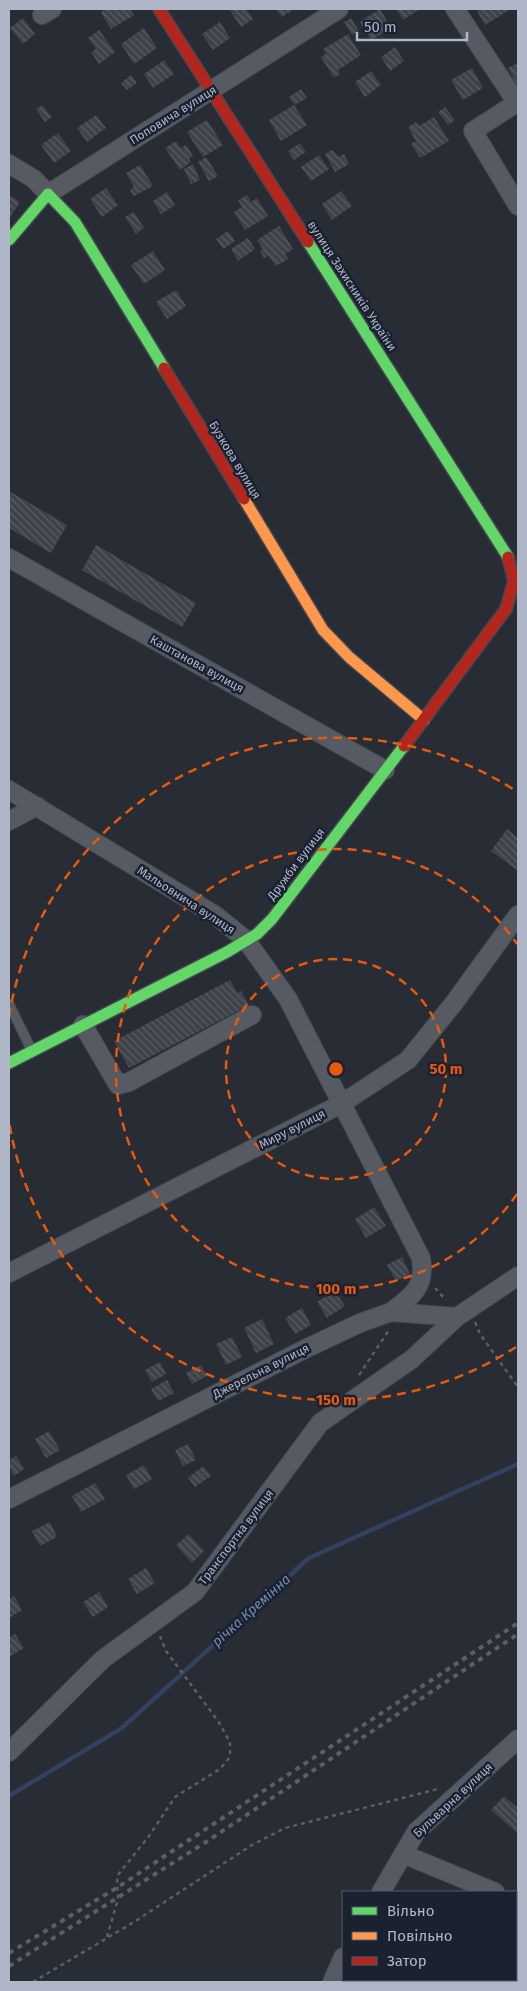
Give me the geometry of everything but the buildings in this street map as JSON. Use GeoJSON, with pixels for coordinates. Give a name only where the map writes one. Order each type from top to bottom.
{"type":"FeatureCollection","features":[{"type":"Feature","properties":{"kind":"street","name":"вулиця Захисників України"},"geometry":{"type":"LineString","coordinates":[[159,9],[507,553],[516,581]]}},
{"type":"Feature","properties":{"kind":"street","name":"Поповича вулиця"},"geometry":{"type":"LineString","coordinates":[[48,194],[339,9]]}},
{"type":"Feature","properties":{"kind":"street"},"geometry":{"type":"LineString","coordinates":[[455,9],[518,102],[473,131],[518,206]]}},
{"type":"Feature","properties":{"kind":"street"},"geometry":{"type":"LineString","coordinates":[[9,164],[34,179],[48,194],[9,240]]}},
{"type":"Feature","properties":{"kind":"street","name":"Бузкова вулиця"},"geometry":{"type":"LineString","coordinates":[[48,194],[75,222],[323,630],[350,657],[424,720]]}},
{"type":"Feature","properties":{"kind":"street","name":"Каштанова вулиця"},"geometry":{"type":"LineString","coordinates":[[9,558],[385,770]]}},
{"type":"Feature","properties":{"kind":"street","name":"Дружби вулиця"},"geometry":{"type":"LineString","coordinates":[[9,1063],[246,940],[257,934],[272,920],[506,609],[516,581]]}},
{"type":"Feature","properties":{"kind":"street","name":"Мальовнича вулиця"},"geometry":{"type":"LineString","coordinates":[[9,790],[215,915],[246,940],[288,999],[421,1258],[423,1270]]}},
{"type":"Feature","properties":{"kind":"street"},"geometry":{"type":"LineString","coordinates":[[9,821],[37,806]]}},
{"type":"Feature","properties":{"kind":"street","name":"Миру вулиця"},"geometry":{"type":"LineString","coordinates":[[9,1273],[341,1104],[408,1060],[454,1003],[518,915]]}},
{"type":"Feature","properties":{"kind":"street"},"geometry":{"type":"LineString","coordinates":[[83,1025],[118,1085],[129,1082],[252,1015]]}},
{"type":"Feature","properties":{"kind":"street"},"geometry":{"type":"LineString","coordinates":[[462,1314],[512,1280],[518,1263]]}},
{"type":"Feature","properties":{"kind":"street"},"geometry":{"type":"LineString","coordinates":[[391,1312],[413,1295],[423,1270]]}},
{"type":"Feature","properties":{"kind":"street","name":"Джерельна вулиця"},"geometry":{"type":"LineString","coordinates":[[9,1499],[360,1323],[391,1312],[462,1314]]}},
{"type":"Feature","properties":{"kind":"street","name":"Транспортна вулиця"},"geometry":{"type":"LineString","coordinates":[[9,1752],[103,1659],[195,1592],[320,1424],[412,1359],[462,1314]]}},
{"type":"Feature","properties":{"kind":"street","name":"Бульварна вулиця"},"geometry":{"type":"LineString","coordinates":[[382,1891],[416,1832],[518,1739]]}},
{"type":"Feature","properties":{"kind":"street"},"geometry":{"type":"LineString","coordinates":[[403,1854],[493,1891]]}},
{"type":"Feature","properties":{"kind":"street"},"geometry":{"type":"LineString","coordinates":[[332,1982],[342,1959]]}},
{"type":"Feature","properties":{"kind":"lane"},"geometry":{"type":"LineString","coordinates":[[9,1004],[32,1051]]}},
{"type":"Feature","properties":{"kind":"path"},"geometry":{"type":"LineString","coordinates":[[423,1270],[428,1280],[480,1334],[518,1387]]}},
{"type":"Feature","properties":{"kind":"path"},"geometry":{"type":"LineString","coordinates":[[356,1379],[388,1334],[391,1312]]}},
{"type":"Feature","properties":{"kind":"path"},"geometry":{"type":"LineString","coordinates":[[106,1939],[118,1899],[117,1876],[149,1836],[175,1797],[220,1769],[230,1757],[230,1742],[218,1721],[166,1651],[160,1635],[161,1616]]}},
{"type":"Feature","properties":{"kind":"path"},"geometry":{"type":"LineString","coordinates":[[34,1982],[106,1939],[252,1845],[285,1828],[446,1786]]}},
{"type":"Feature","properties":{"kind":"water"},"geometry":{"type":"Polygon","coordinates":[[[518,1922],[518,1982],[347,1982],[517,1981],[518,1922]]]}},
{"type":"Feature","properties":{"kind":"waterway","name":"річка Кремінна"},"geometry":{"type":"LineString","coordinates":[[9,1796],[122,1728],[309,1558],[518,1464]]}},
{"type":"Feature","properties":{"kind":"railway"},"geometry":{"type":"LineString","coordinates":[[9,1953],[118,1887],[518,1623]]}},
{"type":"Feature","properties":{"kind":"railway"},"geometry":{"type":"LineString","coordinates":[[9,1966],[206,1842],[518,1634]]}},
{"type":"Feature","properties":{"kind":"traffic: fast"},"geometry":{"type":"LineString","coordinates":[[9,240],[48,194],[75,222],[164,368]]}},
{"type":"Feature","properties":{"kind":"traffic: fast"},"geometry":{"type":"LineString","coordinates":[[308,242],[508,557]]}},
{"type":"Feature","properties":{"kind":"traffic: fast"},"geometry":{"type":"LineString","coordinates":[[9,1063],[227,952],[257,934],[272,919],[404,746]]}},
{"type":"Feature","properties":{"kind":"traffic: slow"},"geometry":{"type":"LineString","coordinates":[[244,499],[323,630],[349,657],[424,720]]}},
{"type":"Feature","properties":{"kind":"traffic: jam"},"geometry":{"type":"LineString","coordinates":[[159,9],[308,242]]}},
{"type":"Feature","properties":{"kind":"traffic: jam"},"geometry":{"type":"LineString","coordinates":[[164,368],[244,499]]}},
{"type":"Feature","properties":{"kind":"traffic: jam"},"geometry":{"type":"LineString","coordinates":[[404,746],[506,609],[514,581],[508,557]]}}]}
